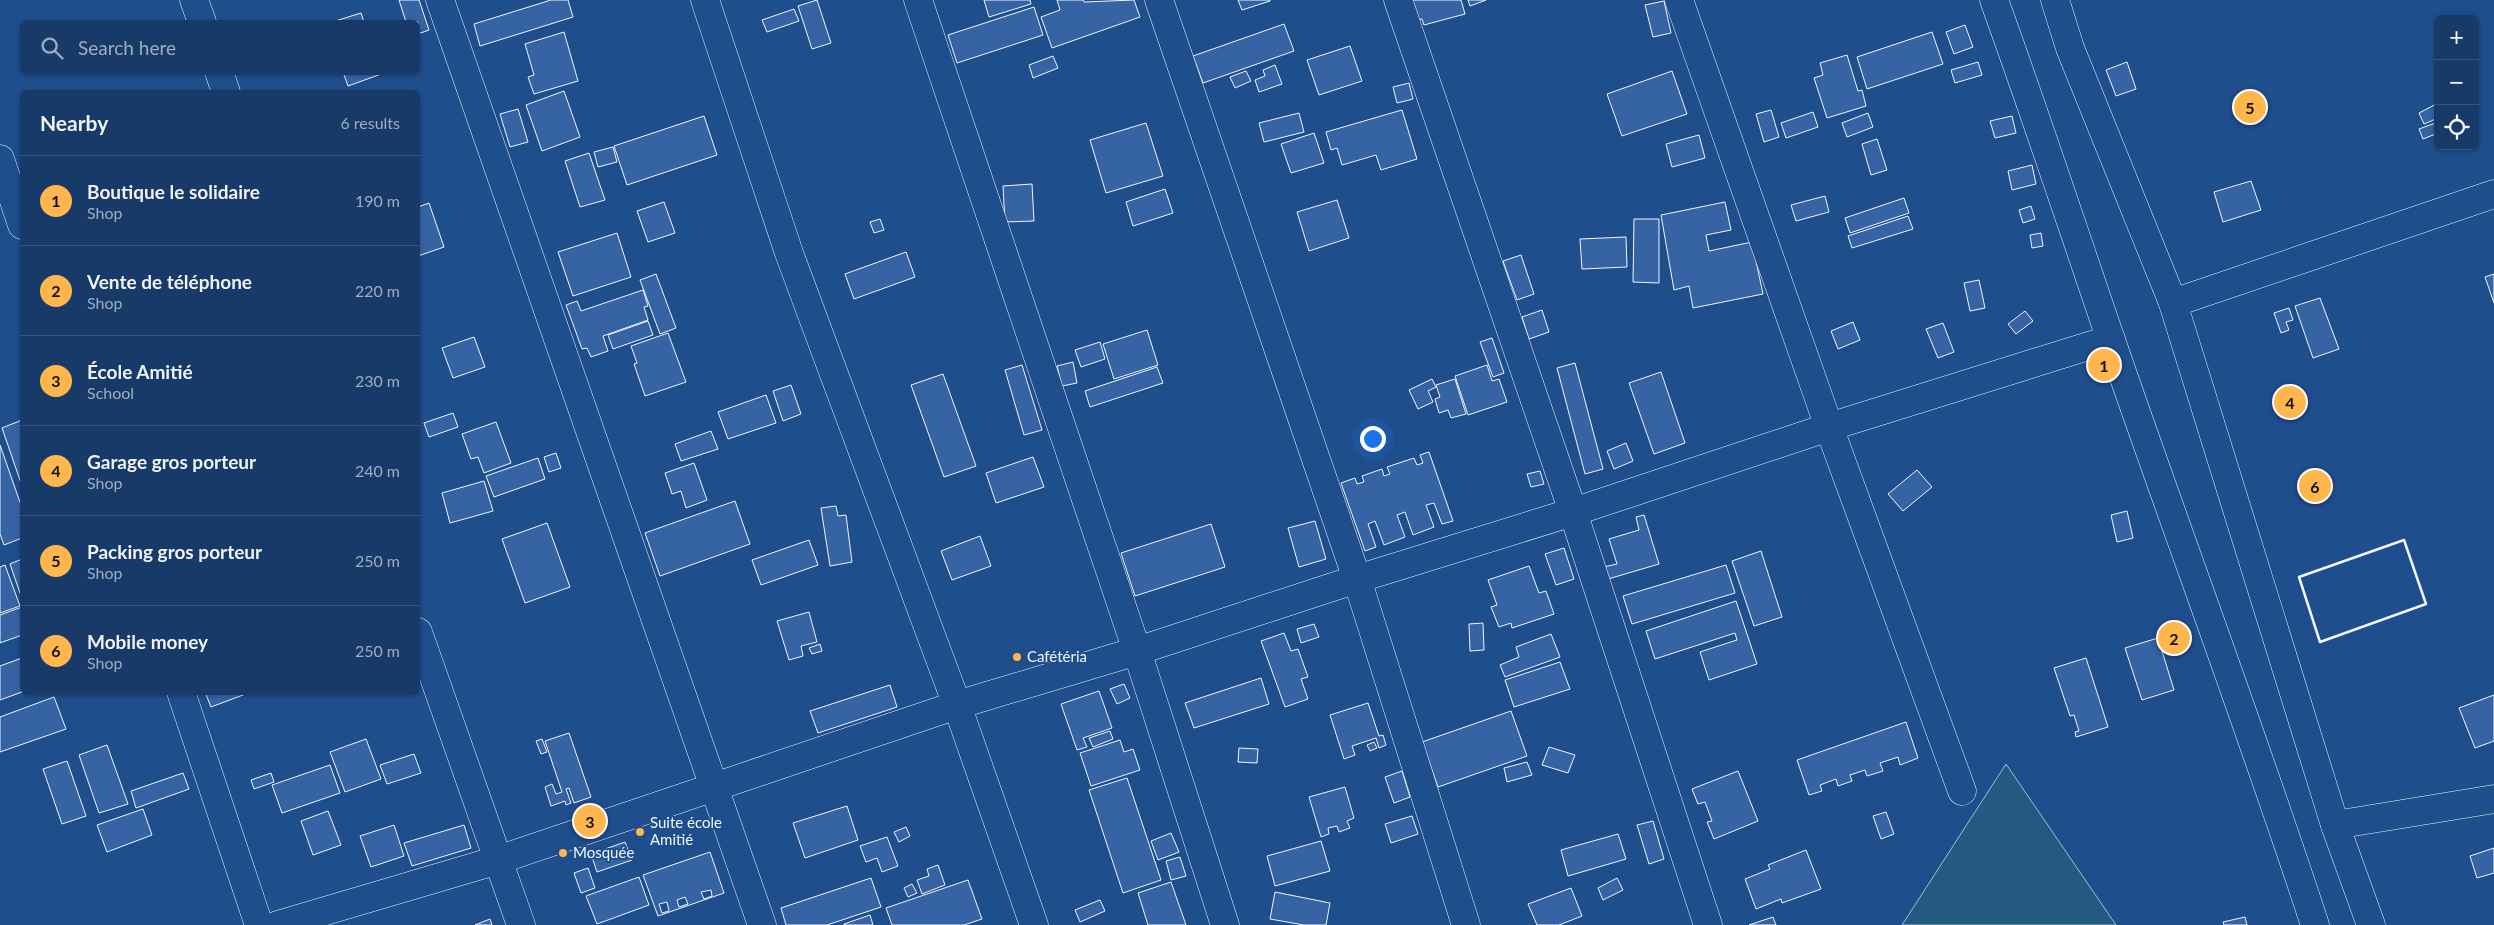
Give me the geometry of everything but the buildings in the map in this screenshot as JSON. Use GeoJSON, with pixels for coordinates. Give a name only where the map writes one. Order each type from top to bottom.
{"type":"FeatureCollection","features":[{"type":"Feature","properties":{"kind":"street"},"geometry":{"type":"LineString","coordinates":[[194,0],[201,20]]}},
{"type":"Feature","properties":{"kind":"street"},"geometry":{"type":"LineString","coordinates":[[440,0],[762,925]]}},
{"type":"Feature","properties":{"kind":"street"},"geometry":{"type":"LineString","coordinates":[[705,0],[789,253],[957,705],[1034,925]]}},
{"type":"Feature","properties":{"kind":"street"},"geometry":{"type":"LineString","coordinates":[[918,0],[1137,651],[1225,925]]}},
{"type":"Feature","properties":{"kind":"street"},"geometry":{"type":"LineString","coordinates":[[1160,0],[1357,579],[1466,925]]}},
{"type":"Feature","properties":{"kind":"street"},"geometry":{"type":"LineString","coordinates":[[1398,0],[1572,512],[1708,925]]}},
{"type":"Feature","properties":{"kind":"street"},"geometry":{"type":"LineString","coordinates":[[1679,0],[1829,427],[1962,791]]}},
{"type":"Feature","properties":{"kind":"street"},"geometry":{"type":"LineString","coordinates":[[1994,0],[2062,189],[2111,339],[2278,811],[2315,925]]}},
{"type":"Feature","properties":{"kind":"street"},"geometry":{"type":"LineString","coordinates":[[2055,0],[2070,48],[2173,303],[2335,825],[2371,925]]}},
{"type":"Feature","properties":{"kind":"street"},"geometry":{"type":"LineString","coordinates":[[220,75],[225,90]]}},
{"type":"Feature","properties":{"kind":"street"},"geometry":{"type":"LineString","coordinates":[[0,159],[20,219]]}},
{"type":"Feature","properties":{"kind":"street"},"geometry":{"type":"LineString","coordinates":[[2173,303],[2494,194]]}},
{"type":"Feature","properties":{"kind":"street"},"geometry":{"type":"LineString","coordinates":[[278,925],[498,860],[957,705],[1137,651],[1357,579],[1572,512],[1829,427],[2111,339]]}},
{"type":"Feature","properties":{"kind":"street"},"geometry":{"type":"LineString","coordinates":[[420,638],[521,925]]}},
{"type":"Feature","properties":{"kind":"street"},"geometry":{"type":"LineString","coordinates":[[182,695],[259,925]]}},
{"type":"Feature","properties":{"kind":"street"},"geometry":{"type":"LineString","coordinates":[[2335,825],[2494,798]]}},
{"type":"Feature","properties":{"kind":"shaded area"},"geometry":{"type":"Polygon","coordinates":[[[2006,764],[2116,925],[1902,925],[2006,764]]]}},
{"type":"Feature","properties":{"kind":"wall"},"geometry":{"type":"LineString","coordinates":[[2404,540],[2426,604],[2320,642],[2299,577],[2404,540]]}},
{"type":"Feature","properties":{"kind":"place","name":"Packing gros porteur"},"geometry":{"type":"Point","coordinates":[2250,107]}},
{"type":"Feature","properties":{"kind":"place","name":"Boutique le solidaire"},"geometry":{"type":"Point","coordinates":[2104,365]}},
{"type":"Feature","properties":{"kind":"place","name":"Garage gros porteur"},"geometry":{"type":"Point","coordinates":[2290,402]}},
{"type":"Feature","properties":{"kind":"place","name":"Mobile money"},"geometry":{"type":"Point","coordinates":[2315,486]}},
{"type":"Feature","properties":{"kind":"place","name":"Vente de téléphone"},"geometry":{"type":"Point","coordinates":[2174,638]}},
{"type":"Feature","properties":{"kind":"place","name":"Cafétéria"},"geometry":{"type":"Point","coordinates":[1017,657]}},
{"type":"Feature","properties":{"kind":"place","name":"École Amitié"},"geometry":{"type":"Point","coordinates":[590,821]}},
{"type":"Feature","properties":{"kind":"place","name":"Suite école Amitié"},"geometry":{"type":"Point","coordinates":[640,832]}},
{"type":"Feature","properties":{"kind":"place","name":"Mosquée"},"geometry":{"type":"Point","coordinates":[563,853]}}]}
